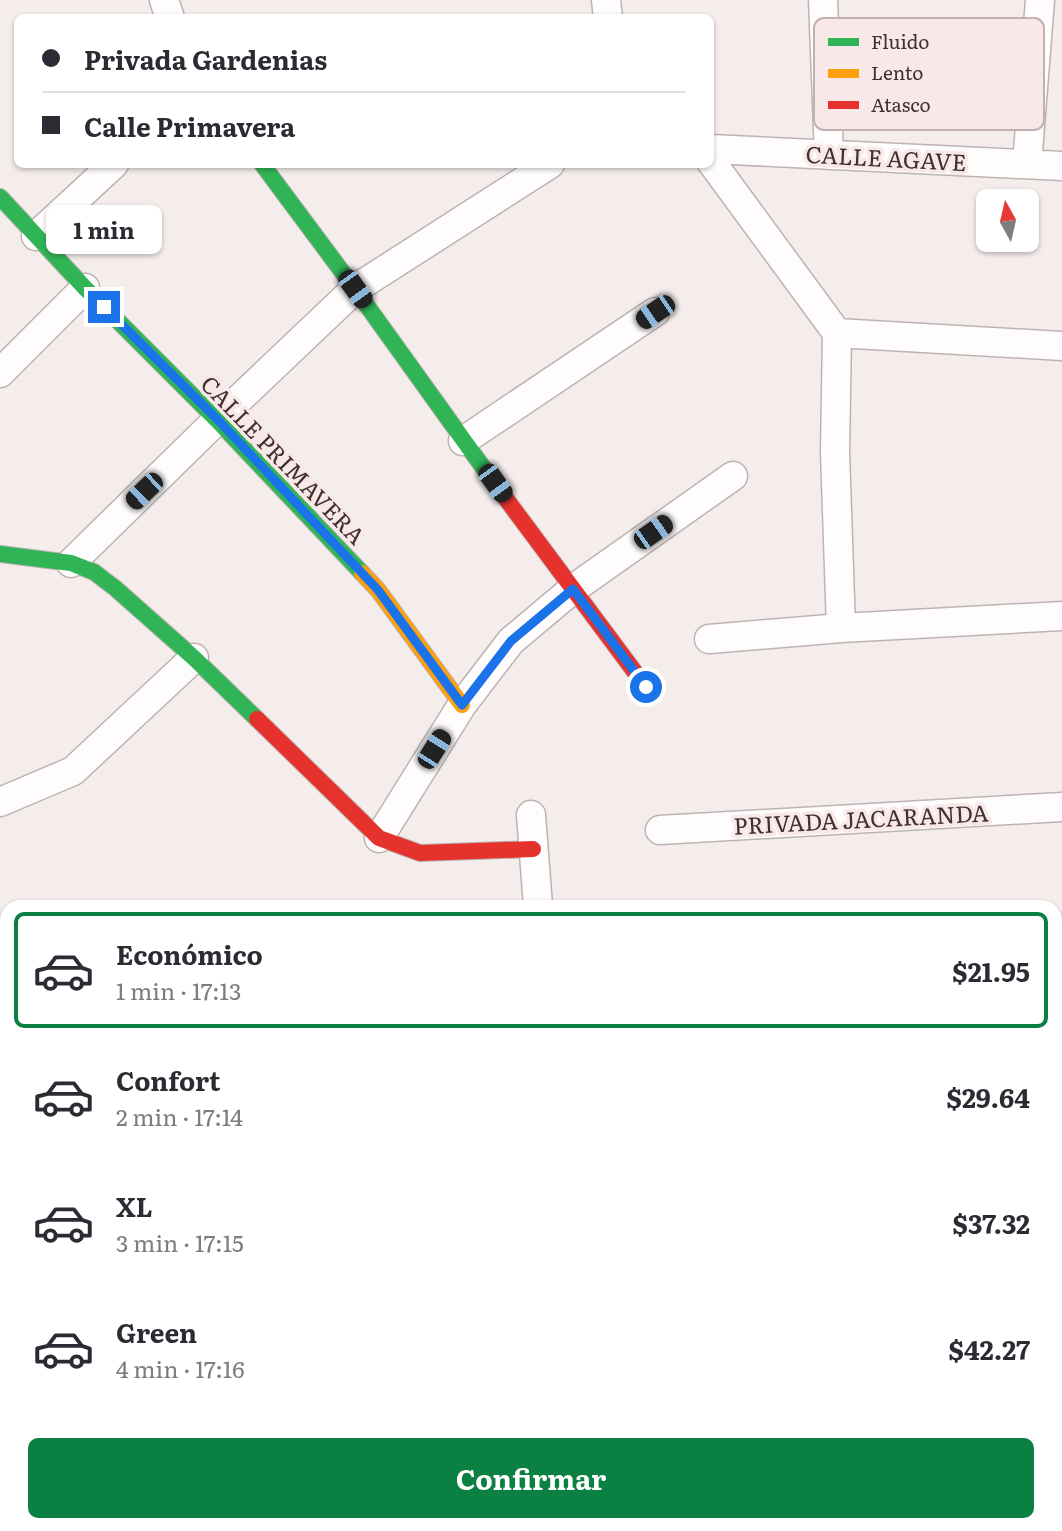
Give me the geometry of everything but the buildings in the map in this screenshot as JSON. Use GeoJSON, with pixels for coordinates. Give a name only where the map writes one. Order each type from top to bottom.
{"type":"FeatureCollection","features":[{"type":"Feature","properties":{"kind":"street"},"geometry":{"type":"LineString","coordinates":[[823,0],[824,18]]}},
{"type":"Feature","properties":{"kind":"street"},"geometry":{"type":"LineString","coordinates":[[1039,18],[1040,0]]}},
{"type":"Feature","properties":{"kind":"street"},"geometry":{"type":"LineString","coordinates":[[828,130],[829,155]]}},
{"type":"Feature","properties":{"kind":"street"},"geometry":{"type":"LineString","coordinates":[[1027,164],[1030,130]]}},
{"type":"Feature","properties":{"kind":"street","name":"CALLE AGAVE"},"geometry":{"type":"LineString","coordinates":[[714,149],[1062,166]]}},
{"type":"Feature","properties":{"kind":"street"},"geometry":{"type":"LineString","coordinates":[[714,165],[836,333],[835,452],[841,628]]}},
{"type":"Feature","properties":{"kind":"street"},"geometry":{"type":"LineString","coordinates":[[36,236],[110,168]]}},
{"type":"Feature","properties":{"kind":"street"},"geometry":{"type":"LineString","coordinates":[[265,168],[646,687]]}},
{"type":"Feature","properties":{"kind":"street"},"geometry":{"type":"LineString","coordinates":[[71,563],[217,419],[355,289],[544,168]]}},
{"type":"Feature","properties":{"kind":"street","name":"CALLE PRIMAVERA"},"geometry":{"type":"LineString","coordinates":[[0,197],[85,288],[217,419],[378,590],[462,705]]}},
{"type":"Feature","properties":{"kind":"street"},"geometry":{"type":"LineString","coordinates":[[0,373],[85,288]]}},
{"type":"Feature","properties":{"kind":"street"},"geometry":{"type":"LineString","coordinates":[[463,441],[655,312]]}},
{"type":"Feature","properties":{"kind":"street"},"geometry":{"type":"LineString","coordinates":[[836,333],[1062,346]]}},
{"type":"Feature","properties":{"kind":"street"},"geometry":{"type":"LineString","coordinates":[[379,838],[462,705],[511,641],[573,589],[733,476]]}},
{"type":"Feature","properties":{"kind":"street"},"geometry":{"type":"LineString","coordinates":[[0,554],[71,563],[94,572],[194,658],[379,838],[420,853],[533,849]]}},
{"type":"Feature","properties":{"kind":"street"},"geometry":{"type":"LineString","coordinates":[[709,639],[841,628],[1062,616]]}},
{"type":"Feature","properties":{"kind":"street"},"geometry":{"type":"LineString","coordinates":[[0,802],[73,771],[194,658]]}},
{"type":"Feature","properties":{"kind":"street","name":"PRIVADA JACARANDA"},"geometry":{"type":"LineString","coordinates":[[660,830],[1062,807]]}},
{"type":"Feature","properties":{"kind":"street"},"geometry":{"type":"LineString","coordinates":[[531,815],[537,900]]}},
{"type":"Feature","properties":{"kind":"traffic: fast"},"geometry":{"type":"LineString","coordinates":[[265,168],[495,484]]}},
{"type":"Feature","properties":{"kind":"traffic: fast"},"geometry":{"type":"LineString","coordinates":[[0,197],[362,573]]}},
{"type":"Feature","properties":{"kind":"traffic: fast"},"geometry":{"type":"LineString","coordinates":[[0,554],[71,563],[94,572],[194,658],[257,719]]}},
{"type":"Feature","properties":{"kind":"traffic: slow"},"geometry":{"type":"LineString","coordinates":[[362,573],[378,590],[462,705]]}},
{"type":"Feature","properties":{"kind":"traffic: jam"},"geometry":{"type":"LineString","coordinates":[[495,484],[646,687]]}},
{"type":"Feature","properties":{"kind":"traffic: jam"},"geometry":{"type":"LineString","coordinates":[[257,719],[379,838],[420,853],[533,849]]}},
{"type":"Feature","properties":{"kind":"route"},"geometry":{"type":"LineString","coordinates":[[104,307],[217,419],[378,590],[462,705],[511,641],[573,589],[646,687]]}}]}
